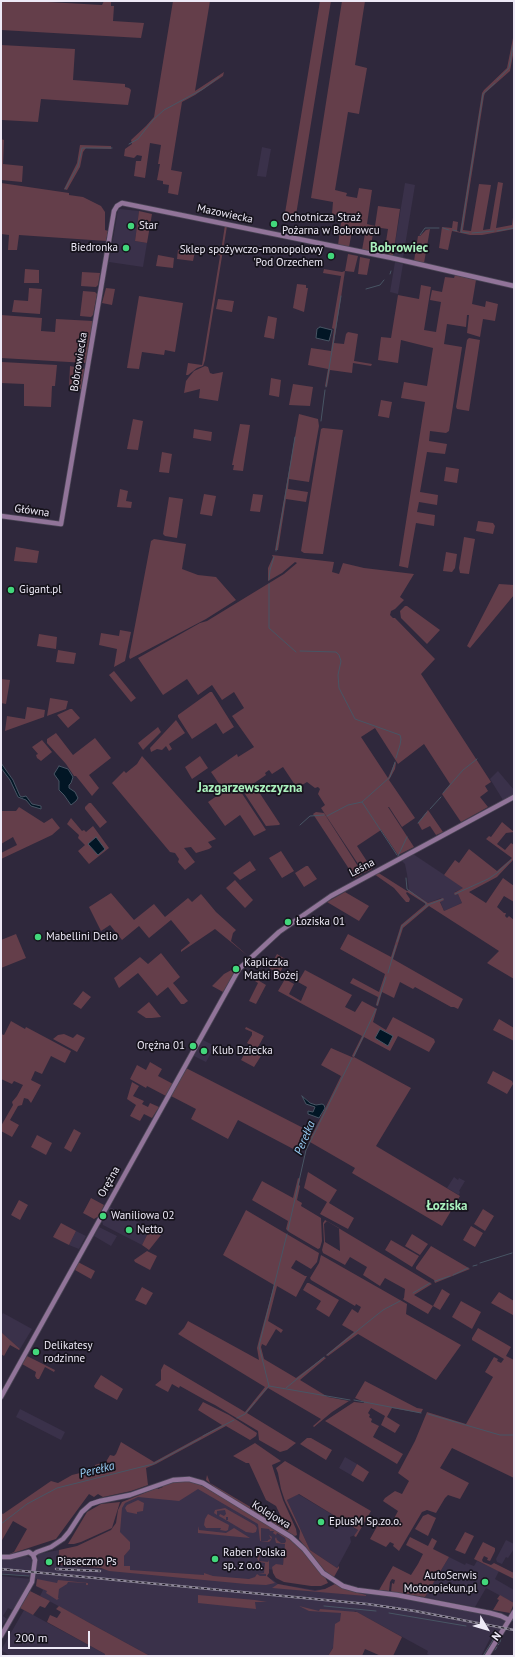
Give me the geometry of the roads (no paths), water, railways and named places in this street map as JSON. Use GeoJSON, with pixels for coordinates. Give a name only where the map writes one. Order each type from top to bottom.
{"type":"FeatureCollection","features":[{"type":"Feature","properties":{"kind":"street","name":"Mazowiecka"},"geometry":{"type":"LineString","coordinates":[[119,204],[124,202],[392,258],[514,286]]}},
{"type":"Feature","properties":{"kind":"street","name":"Bobrowiecka"},"geometry":{"type":"LineString","coordinates":[[62,524],[114,211],[119,204]]}},
{"type":"Feature","properties":{"kind":"street","name":"Główna"},"geometry":{"type":"LineString","coordinates":[[1,516],[62,524]]}},
{"type":"Feature","properties":{"kind":"street","name":"Leśna"},"geometry":{"type":"LineString","coordinates":[[234,977],[240,968],[279,932],[327,898],[354,882],[514,797]]}},
{"type":"Feature","properties":{"kind":"street","name":"Orężna"},"geometry":{"type":"LineString","coordinates":[[1,1397],[234,977]]}},
{"type":"Feature","properties":{"kind":"street","name":"Kolejowa"},"geometry":{"type":"LineString","coordinates":[[33,1555],[51,1547],[63,1539],[82,1512],[91,1504],[130,1495],[173,1480],[189,1479],[203,1483],[291,1537],[304,1549],[326,1575],[343,1586],[357,1590],[397,1595],[477,1610],[499,1615],[509,1620]]}},
{"type":"Feature","properties":{"kind":"street"},"geometry":{"type":"LineString","coordinates":[[1,1557],[10,1557],[26,1552],[33,1555],[35,1564],[32,1582],[1,1636]]}},
{"type":"Feature","properties":{"kind":"street"},"geometry":{"type":"LineString","coordinates":[[488,1654],[514,1612]]}},
{"type":"Feature","properties":{"kind":"water"},"geometry":{"type":"Polygon","coordinates":[[[320,327],[332,330],[329,341],[316,338],[317,329],[320,327]]]}},
{"type":"Feature","properties":{"kind":"water"},"geometry":{"type":"Polygon","coordinates":[[[1,763],[13,780],[20,796],[26,796],[32,804],[41,806],[41,809],[31,806],[26,800],[18,797],[10,780],[1,768],[1,763]]]}},
{"type":"Feature","properties":{"kind":"water"},"geometry":{"type":"Polygon","coordinates":[[[59,766],[68,769],[73,777],[69,788],[75,792],[78,798],[71,805],[59,790],[59,781],[54,774],[59,766]]]}},
{"type":"Feature","properties":{"kind":"water"},"geometry":{"type":"Polygon","coordinates":[[[96,837],[105,849],[98,855],[88,844],[96,837]]]}},
{"type":"Feature","properties":{"kind":"water"},"geometry":{"type":"Polygon","coordinates":[[[380,1029],[393,1036],[388,1046],[375,1038],[380,1029]]]}},
{"type":"Feature","properties":{"kind":"water"},"geometry":{"type":"Polygon","coordinates":[[[302,1096],[310,1103],[324,1105],[325,1108],[319,1118],[308,1114],[308,1111],[313,1112],[315,1107],[306,1104],[302,1096]]]}},
{"type":"Feature","properties":{"kind":"waterway"},"geometry":{"type":"LineString","coordinates":[[497,80],[509,68],[514,41]]}},
{"type":"Feature","properties":{"kind":"waterway"},"geometry":{"type":"LineString","coordinates":[[129,144],[138,139],[153,120],[164,110],[203,89],[219,77]]}},
{"type":"Feature","properties":{"kind":"waterway"},"geometry":{"type":"LineString","coordinates":[[469,233],[461,232],[483,94],[495,83]]}},
{"type":"Feature","properties":{"kind":"waterway"},"geometry":{"type":"LineString","coordinates":[[65,189],[78,166],[82,148],[112,148]]}},
{"type":"Feature","properties":{"kind":"waterway"},"geometry":{"type":"LineString","coordinates":[[420,235],[425,228],[439,228]]}},
{"type":"Feature","properties":{"kind":"waterway"},"geometry":{"type":"LineString","coordinates":[[443,228],[449,230]]}},
{"type":"Feature","properties":{"kind":"waterway"},"geometry":{"type":"LineString","coordinates":[[497,231],[514,228]]}},
{"type":"Feature","properties":{"kind":"waterway"},"geometry":{"type":"LineString","coordinates":[[453,230],[457,231]]}},
{"type":"Feature","properties":{"kind":"waterway"},"geometry":{"type":"LineString","coordinates":[[472,233],[494,231]]}},
{"type":"Feature","properties":{"kind":"waterway"},"geometry":{"type":"LineString","coordinates":[[366,289],[380,285],[384,280]]}},
{"type":"Feature","properties":{"kind":"waterway"},"geometry":{"type":"LineString","coordinates":[[326,387],[341,296]]}},
{"type":"Feature","properties":{"kind":"waterway"},"geometry":{"type":"LineString","coordinates":[[321,421],[325,390]]}},
{"type":"Feature","properties":{"kind":"waterway"},"geometry":{"type":"LineString","coordinates":[[276,551],[295,437]]}},
{"type":"Feature","properties":{"kind":"waterway"},"geometry":{"type":"LineString","coordinates":[[269,580],[274,557]]}},
{"type":"Feature","properties":{"kind":"waterway"},"geometry":{"type":"LineString","coordinates":[[269,584],[269,628],[296,652]]}},
{"type":"Feature","properties":{"kind":"waterway"},"geometry":{"type":"LineString","coordinates":[[300,651],[336,652],[339,655],[341,661],[338,675],[339,688],[355,719],[400,735],[400,745],[396,758]]}},
{"type":"Feature","properties":{"kind":"waterway"},"geometry":{"type":"LineString","coordinates":[[443,793],[463,770],[477,759]]}},
{"type":"Feature","properties":{"kind":"waterway"},"geometry":{"type":"LineString","coordinates":[[362,802],[390,777],[395,762]]}},
{"type":"Feature","properties":{"kind":"waterway"},"geometry":{"type":"LineString","coordinates":[[430,809],[441,797]]}},
{"type":"Feature","properties":{"kind":"waterway"},"geometry":{"type":"LineString","coordinates":[[327,816],[348,805],[362,802],[397,855]]}},
{"type":"Feature","properties":{"kind":"waterway"},"geometry":{"type":"LineString","coordinates":[[418,823],[427,812]]}},
{"type":"Feature","properties":{"kind":"waterway"},"geometry":{"type":"LineString","coordinates":[[300,825],[310,816],[324,815]]}},
{"type":"Feature","properties":{"kind":"waterway"},"geometry":{"type":"LineString","coordinates":[[398,856],[407,837]]}},
{"type":"Feature","properties":{"kind":"waterway","name":"Perełka"},"geometry":{"type":"LineString","coordinates":[[455,894],[488,879],[511,860]]}},
{"type":"Feature","properties":{"kind":"waterway"},"geometry":{"type":"LineString","coordinates":[[406,878],[407,889],[426,903],[426,905]]}},
{"type":"Feature","properties":{"kind":"waterway","name":"Perełka"},"geometry":{"type":"LineString","coordinates":[[397,942],[402,926],[428,905],[443,899]]}},
{"type":"Feature","properties":{"kind":"waterway","name":"Perełka"},"geometry":{"type":"LineString","coordinates":[[388,973],[396,945]]}},
{"type":"Feature","properties":{"kind":"waterway","name":"Perełka"},"geometry":{"type":"LineString","coordinates":[[377,1005],[386,977]]}},
{"type":"Feature","properties":{"kind":"waterway","name":"Perełka"},"geometry":{"type":"LineString","coordinates":[[354,1056],[376,1009]]}},
{"type":"Feature","properties":{"kind":"waterway","name":"Perełka"},"geometry":{"type":"LineString","coordinates":[[288,1230],[306,1150],[352,1058]]}},
{"type":"Feature","properties":{"kind":"waterway","name":"Perełka"},"geometry":{"type":"LineString","coordinates":[[256,1400],[269,1386],[259,1346],[287,1234]]}},
{"type":"Feature","properties":{"kind":"waterway"},"geometry":{"type":"LineString","coordinates":[[480,1263],[512,1253]]}},
{"type":"Feature","properties":{"kind":"waterway"},"geometry":{"type":"LineString","coordinates":[[473,1266],[477,1265]]}},
{"type":"Feature","properties":{"kind":"waterway"},"geometry":{"type":"LineString","coordinates":[[453,1275],[468,1268]]}},
{"type":"Feature","properties":{"kind":"waterway"},"geometry":{"type":"LineString","coordinates":[[435,1281],[450,1276]]}},
{"type":"Feature","properties":{"kind":"waterway"},"geometry":{"type":"LineString","coordinates":[[413,1293],[430,1283]]}},
{"type":"Feature","properties":{"kind":"waterway"},"geometry":{"type":"LineString","coordinates":[[327,1355],[383,1310],[400,1301]]}},
{"type":"Feature","properties":{"kind":"waterway"},"geometry":{"type":"LineString","coordinates":[[286,1388],[324,1357]]}},
{"type":"Feature","properties":{"kind":"waterway"},"geometry":{"type":"LineString","coordinates":[[269,1386],[350,1400]]}},
{"type":"Feature","properties":{"kind":"waterway"},"geometry":{"type":"LineString","coordinates":[[354,1400],[421,1413]]}},
{"type":"Feature","properties":{"kind":"waterway","name":"Perełka"},"geometry":{"type":"LineString","coordinates":[[237,1418],[245,1414],[255,1402]]}},
{"type":"Feature","properties":{"kind":"waterway"},"geometry":{"type":"LineString","coordinates":[[428,1414],[500,1435],[514,1435]]}},
{"type":"Feature","properties":{"kind":"waterway","name":"Perełka"},"geometry":{"type":"LineString","coordinates":[[203,1436],[234,1420]]}},
{"type":"Feature","properties":{"kind":"waterway","name":"Perełka"},"geometry":{"type":"LineString","coordinates":[[1,1524],[27,1504],[57,1488],[153,1464],[201,1438]]}},
{"type":"Feature","properties":{"kind":"waterway"},"geometry":{"type":"LineString","coordinates":[[1,1574],[29,1576]]}},
{"type":"Feature","properties":{"kind":"waterway"},"geometry":{"type":"LineString","coordinates":[[324,1606],[376,1611]]}},
{"type":"Feature","properties":{"kind":"waterway"},"geometry":{"type":"LineString","coordinates":[[389,1613],[466,1626]]}},
{"type":"Feature","properties":{"kind":"waterway"},"geometry":{"type":"LineString","coordinates":[[512,1621],[514,1617]]}},
{"type":"Feature","properties":{"kind":"waterway"},"geometry":{"type":"LineString","coordinates":[[483,1656],[496,1635]]}},
{"type":"Feature","properties":{"kind":"waterway"},"geometry":{"type":"LineString","coordinates":[[500,1642],[501,1638]]}},
{"type":"Feature","properties":{"kind":"railway"},"geometry":{"type":"LineString","coordinates":[[1,1569],[367,1604],[415,1611],[514,1630]]}},
{"type":"Feature","properties":{"kind":"railway"},"geometry":{"type":"LineString","coordinates":[[56,1569],[100,1571]]}},
{"type":"Feature","properties":{"kind":"place","name":"Ochotnicza Straż Pożarna w Bobrowcu"},"geometry":{"type":"Point","coordinates":[274,224]}},
{"type":"Feature","properties":{"kind":"place","name":"Star"},"geometry":{"type":"Point","coordinates":[131,226]}},
{"type":"Feature","properties":{"kind":"place","name":"Biedronka"},"geometry":{"type":"Point","coordinates":[126,248]}},
{"type":"Feature","properties":{"kind":"place","name":"Sklep spożywczo-monopolowy 'Pod Orzechem"},"geometry":{"type":"Point","coordinates":[331,256]}},
{"type":"Feature","properties":{"kind":"place","name":"Gigant.pl"},"geometry":{"type":"Point","coordinates":[11,590]}},
{"type":"Feature","properties":{"kind":"place","name":"Łoziska 01"},"geometry":{"type":"Point","coordinates":[288,922]}},
{"type":"Feature","properties":{"kind":"place","name":"Mabellini Delio"},"geometry":{"type":"Point","coordinates":[38,937]}},
{"type":"Feature","properties":{"kind":"place","name":"Kapliczka Matki Bożej"},"geometry":{"type":"Point","coordinates":[236,969]}},
{"type":"Feature","properties":{"kind":"place","name":"Orężna 01"},"geometry":{"type":"Point","coordinates":[193,1046]}},
{"type":"Feature","properties":{"kind":"place","name":"Klub Dziecka"},"geometry":{"type":"Point","coordinates":[204,1051]}},
{"type":"Feature","properties":{"kind":"place","name":"Waniliowa 02"},"geometry":{"type":"Point","coordinates":[103,1216]}},
{"type":"Feature","properties":{"kind":"place","name":"Netto"},"geometry":{"type":"Point","coordinates":[129,1230]}},
{"type":"Feature","properties":{"kind":"place","name":"Delikatesy rodzinne"},"geometry":{"type":"Point","coordinates":[36,1352]}},
{"type":"Feature","properties":{"kind":"place","name":"EplusM Sp.zo.o."},"geometry":{"type":"Point","coordinates":[321,1522]}},
{"type":"Feature","properties":{"kind":"place","name":"Raben Polska sp. z o.o."},"geometry":{"type":"Point","coordinates":[215,1559]}},
{"type":"Feature","properties":{"kind":"place","name":"Piaseczno Ps"},"geometry":{"type":"Point","coordinates":[49,1562]}},
{"type":"Feature","properties":{"kind":"place","name":"AutoSerwis Motoopiekun.pl"},"geometry":{"type":"Point","coordinates":[485,1582]}},
{"type":"Feature","properties":{"kind":"district","name":"Bobrowiec"},"geometry":{"type":"Point","coordinates":[399,248]}},
{"type":"Feature","properties":{"kind":"district","name":"Jazgarzewszczyzna"},"geometry":{"type":"Point","coordinates":[250,788]}},
{"type":"Feature","properties":{"kind":"district","name":"Łoziska"},"geometry":{"type":"Point","coordinates":[447,1206]}}]}
